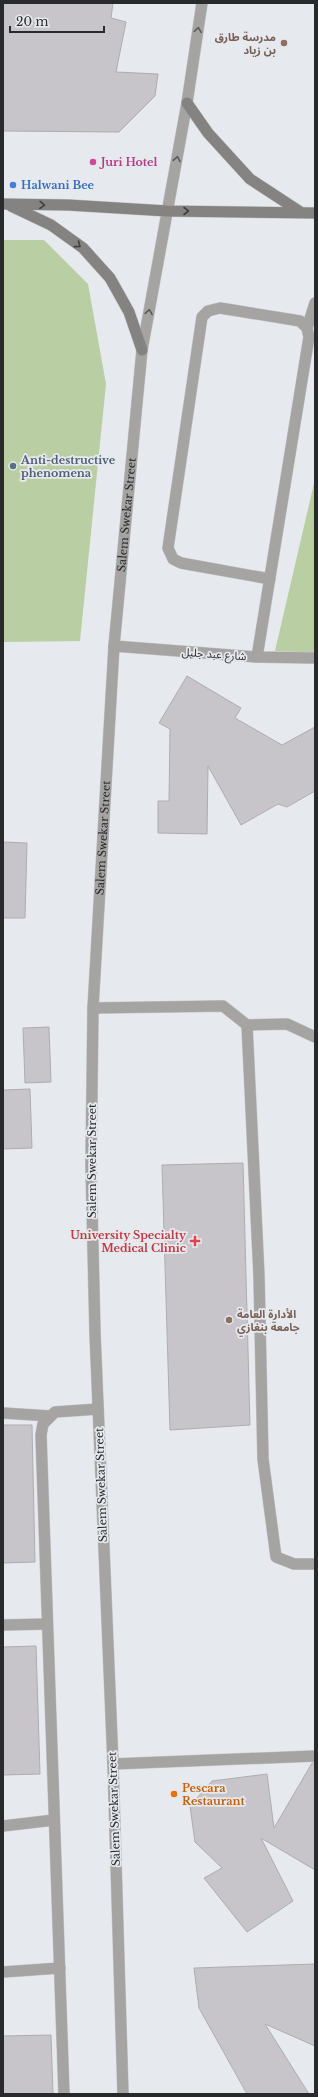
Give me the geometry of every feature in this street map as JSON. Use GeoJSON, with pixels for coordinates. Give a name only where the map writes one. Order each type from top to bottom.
{"type":"FeatureCollection","features":[{"type":"Feature","properties":{"kind":"main road"},"geometry":{"type":"LineString","coordinates":[[187,103],[208,133],[250,179],[300,212]]}},
{"type":"Feature","properties":{"kind":"main road"},"geometry":{"type":"LineString","coordinates":[[6,204],[68,205],[167,211],[315,213]]}},
{"type":"Feature","properties":{"kind":"main road"},"geometry":{"type":"LineString","coordinates":[[6,204],[51,225],[83,248],[110,278],[126,305],[142,350]]}},
{"type":"Feature","properties":{"kind":"street","name":"Salem Swekar Street"},"geometry":{"type":"LineString","coordinates":[[123,2094],[113,1764],[98,1409],[91,1165],[93,1008],[114,646],[142,350],[187,103],[202,3]]}},
{"type":"Feature","properties":{"kind":"street"},"geometry":{"type":"LineString","coordinates":[[307,328],[315,303]]}},
{"type":"Feature","properties":{"kind":"street"},"geometry":{"type":"LineString","coordinates":[[257,657],[270,579],[309,336],[307,328],[300,321],[220,308],[208,311],[202,317],[168,548],[173,559],[181,563],[270,579]]}},
{"type":"Feature","properties":{"kind":"street","name":"شارع عبد جليل"},"geometry":{"type":"LineString","coordinates":[[114,646],[257,657],[315,658]]}},
{"type":"Feature","properties":{"kind":"street"},"geometry":{"type":"LineString","coordinates":[[93,1008],[223,1006],[247,1025],[287,1024],[315,1037]]}},
{"type":"Feature","properties":{"kind":"street"},"geometry":{"type":"LineString","coordinates":[[247,1025],[259,1276],[263,1459],[267,1497],[276,1558],[294,1564],[315,1564]]}},
{"type":"Feature","properties":{"kind":"street"},"geometry":{"type":"LineString","coordinates":[[64,2094],[41,1435],[43,1424],[55,1412],[98,1409]]}},
{"type":"Feature","properties":{"kind":"street"},"geometry":{"type":"LineString","coordinates":[[3,1413],[50,1416]]}},
{"type":"Feature","properties":{"kind":"street"},"geometry":{"type":"LineString","coordinates":[[3,1625],[48,1624]]}},
{"type":"Feature","properties":{"kind":"street"},"geometry":{"type":"LineString","coordinates":[[113,1764],[315,1756]]}},
{"type":"Feature","properties":{"kind":"street"},"geometry":{"type":"LineString","coordinates":[[3,1826],[54,1820]]}},
{"type":"Feature","properties":{"kind":"street"},"geometry":{"type":"LineString","coordinates":[[3,1972],[60,1968]]}},
{"type":"Feature","properties":{"kind":"green space"},"geometry":{"type":"Polygon","coordinates":[[[3,240],[44,240],[88,284],[106,384],[80,641],[3,642],[3,240]]]}},
{"type":"Feature","properties":{"kind":"green space"},"geometry":{"type":"Polygon","coordinates":[[[315,479],[315,653],[275,651],[315,479]]]}},
{"type":"Feature","properties":{"kind":"building"},"geometry":{"type":"Polygon","coordinates":[[[3,3],[113,3],[111,18],[126,22],[116,72],[158,74],[155,96],[119,132],[3,131],[3,3]]]}},
{"type":"Feature","properties":{"kind":"building"},"geometry":{"type":"Polygon","coordinates":[[[187,676],[241,708],[235,718],[282,745],[315,727],[315,791],[287,807],[278,804],[241,825],[208,766],[207,834],[158,833],[158,801],[169,801],[170,729],[159,723],[187,676]]]}},
{"type":"Feature","properties":{"kind":"building"},"geometry":{"type":"Polygon","coordinates":[[[3,842],[27,843],[25,918],[3,918],[3,842]]]}},
{"type":"Feature","properties":{"kind":"building"},"geometry":{"type":"Polygon","coordinates":[[[49,1027],[51,1082],[25,1083],[23,1028],[49,1027]]]}},
{"type":"Feature","properties":{"kind":"building"},"geometry":{"type":"Polygon","coordinates":[[[30,1089],[32,1148],[3,1149],[3,1090],[30,1089]]]}},
{"type":"Feature","properties":{"kind":"building"},"geometry":{"type":"Polygon","coordinates":[[[243,1163],[250,1425],[170,1430],[162,1165],[243,1163]]]}},
{"type":"Feature","properties":{"kind":"building"},"geometry":{"type":"Polygon","coordinates":[[[3,1425],[32,1425],[35,1562],[3,1563],[3,1425]]]}},
{"type":"Feature","properties":{"kind":"building"},"geometry":{"type":"Polygon","coordinates":[[[36,1646],[40,1774],[3,1775],[3,1647],[36,1646]]]}},
{"type":"Feature","properties":{"kind":"building"},"geometry":{"type":"Polygon","coordinates":[[[312,1763],[315,1763],[315,1870],[261,1838],[293,1901],[247,1932],[204,1878],[222,1868],[195,1842],[190,1806],[212,1781],[267,1774],[274,1828],[312,1763]]]}},
{"type":"Feature","properties":{"kind":"building"},"geometry":{"type":"Polygon","coordinates":[[[315,1964],[315,2046],[265,2024],[309,2094],[247,2094],[199,2008],[194,1968],[315,1964]]]}},
{"type":"Feature","properties":{"kind":"building"},"geometry":{"type":"Polygon","coordinates":[[[51,2035],[53,2094],[3,2094],[3,2036],[51,2035]]]}},
{"type":"Feature","properties":{"kind":"place","name":"مدرسة طارق بن زياد"},"geometry":{"type":"Point","coordinates":[284,43]}},
{"type":"Feature","properties":{"kind":"place","name":"Juri Hotel"},"geometry":{"type":"Point","coordinates":[93,162]}},
{"type":"Feature","properties":{"kind":"place","name":"Halwani Bee"},"geometry":{"type":"Point","coordinates":[13,185]}},
{"type":"Feature","properties":{"kind":"place","name":"Anti-destructive phenomena"},"geometry":{"type":"Point","coordinates":[13,466]}},
{"type":"Feature","properties":{"kind":"place","name":"University Specialty Medical Clinic"},"geometry":{"type":"Point","coordinates":[195,1241]}},
{"type":"Feature","properties":{"kind":"place","name":"الأدارة العامة جامعة بنغازي"},"geometry":{"type":"Point","coordinates":[229,1320]}},
{"type":"Feature","properties":{"kind":"place","name":"Pescara Restaurant"},"geometry":{"type":"Point","coordinates":[174,1794]}}]}
